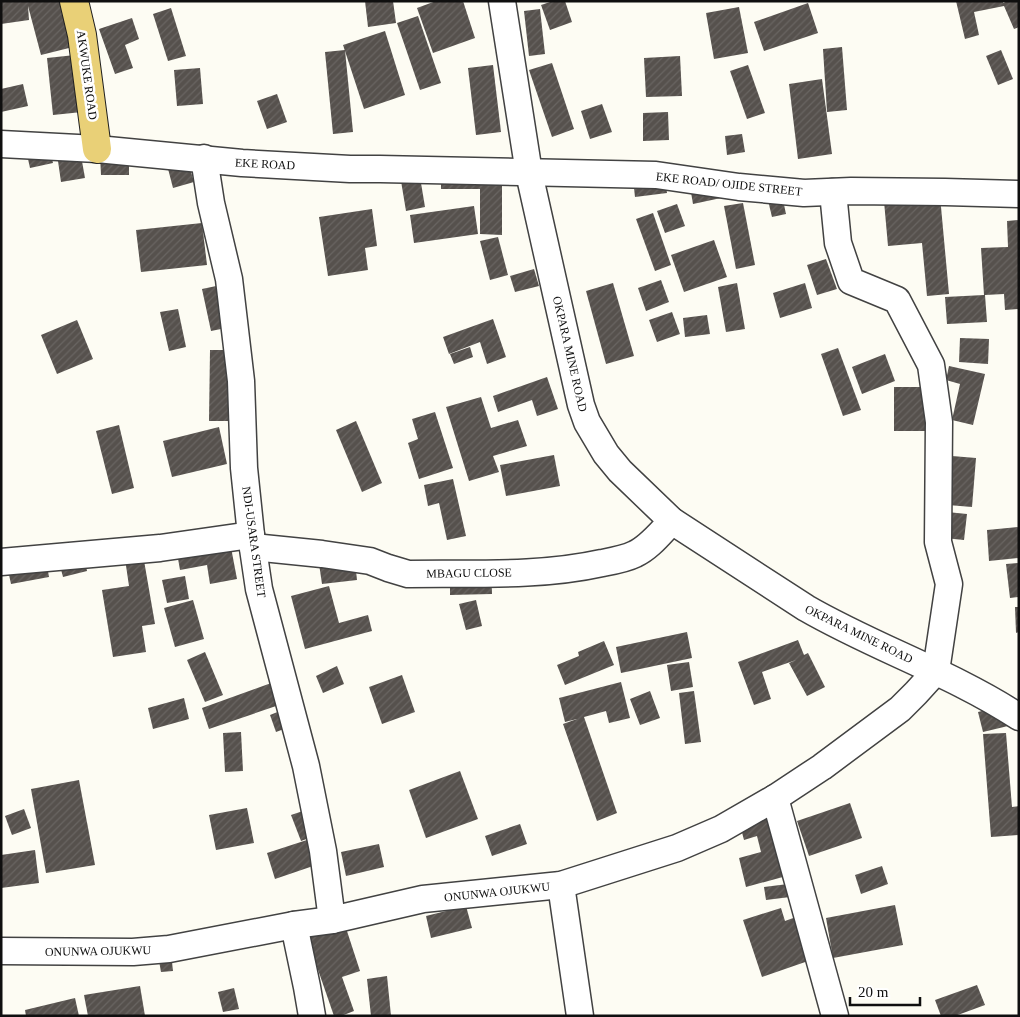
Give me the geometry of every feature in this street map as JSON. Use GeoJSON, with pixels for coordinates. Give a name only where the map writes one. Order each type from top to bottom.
{"type":"FeatureCollection","features":[{"type":"Feature","properties":{"kind":"main road","name":"AKWUKE ROAD"},"geometry":{"type":"LineString","coordinates":[[74,1],[82,35],[97,149]]}},
{"type":"Feature","properties":{"kind":"street","name":"OKPARA MINE ROAD"},"geometry":{"type":"LineString","coordinates":[[502,1],[529,173],[581,405],[587,422],[606,454],[620,471],[672,521],[820,617],[936,671],[1019,717]]}},
{"type":"Feature","properties":{"kind":"street","name":"EKE ROAD"},"geometry":{"type":"LineString","coordinates":[[1,144],[97,149],[242,163],[350,169],[529,173]]}},
{"type":"Feature","properties":{"kind":"street","name":"NDI-USARA STREET"},"geometry":{"type":"LineString","coordinates":[[204,158],[210,203],[229,279],[241,381],[244,468],[259,589],[306,766],[322,851],[332,920]]}},
{"type":"Feature","properties":{"kind":"street","name":"EKE ROAD/ OJIDE STREET"},"geometry":{"type":"LineString","coordinates":[[529,173],[656,175],[804,193],[927,192],[1019,194]]}},
{"type":"Feature","properties":{"kind":"street"},"geometry":{"type":"LineString","coordinates":[[832,192],[838,244],[852,281],[897,300],[931,365],[939,422],[938,542],[949,584],[936,671]]}},
{"type":"Feature","properties":{"kind":"street","name":"MBAGU CLOSE"},"geometry":{"type":"LineString","coordinates":[[1,562],[252,541],[297,552],[370,561],[408,574],[545,572],[583,568],[623,559],[636,554],[672,521]]}},
{"type":"Feature","properties":{"kind":"street","name":"ONUNWA OJUKWU"},"geometry":{"type":"LineString","coordinates":[[1,951],[133,952],[169,949],[294,925],[332,920],[423,899],[560,885],[677,848],[721,829],[775,798],[822,767],[900,709],[936,671]]}},
{"type":"Feature","properties":{"kind":"street"},"geometry":{"type":"LineString","coordinates":[[775,798],[835,1016]]}},
{"type":"Feature","properties":{"kind":"street"},"geometry":{"type":"LineString","coordinates":[[560,885],[580,1016]]}},
{"type":"Feature","properties":{"kind":"street"},"geometry":{"type":"LineString","coordinates":[[294,925],[312,1016]]}},
{"type":"Feature","properties":{"kind":"building"},"geometry":{"type":"Polygon","coordinates":[[[1,1],[61,1],[73,47],[41,55],[28,6],[29,20],[1,24],[1,1]]]}},
{"type":"Feature","properties":{"kind":"building"},"geometry":{"type":"Polygon","coordinates":[[[365,1],[393,1],[396,23],[368,27],[365,1]]]}},
{"type":"Feature","properties":{"kind":"building"},"geometry":{"type":"Polygon","coordinates":[[[436,1],[463,1],[475,38],[433,53],[417,8],[436,1]]]}},
{"type":"Feature","properties":{"kind":"building"},"geometry":{"type":"Polygon","coordinates":[[[553,1],[565,1],[572,22],[550,30],[541,5],[553,1]]]}},
{"type":"Feature","properties":{"kind":"building"},"geometry":{"type":"Polygon","coordinates":[[[956,1],[1003,1],[1003,3],[1019,1],[1019,27],[1014,29],[1004,6],[974,12],[979,35],[965,39],[956,1]]]}},
{"type":"Feature","properties":{"kind":"building"},"geometry":{"type":"Polygon","coordinates":[[[808,3],[818,33],[764,51],[754,22],[808,3]]]}},
{"type":"Feature","properties":{"kind":"building"},"geometry":{"type":"Polygon","coordinates":[[[739,7],[748,53],[714,59],[706,13],[739,7]]]}},
{"type":"Feature","properties":{"kind":"building"},"geometry":{"type":"Polygon","coordinates":[[[171,8],[186,56],[168,61],[153,14],[171,8]]]}},
{"type":"Feature","properties":{"kind":"building"},"geometry":{"type":"Polygon","coordinates":[[[540,9],[545,54],[529,56],[524,11],[540,9]]]}},
{"type":"Feature","properties":{"kind":"building"},"geometry":{"type":"Polygon","coordinates":[[[418,16],[441,83],[420,90],[397,23],[418,16]]]}},
{"type":"Feature","properties":{"kind":"building"},"geometry":{"type":"Polygon","coordinates":[[[132,18],[139,39],[125,45],[133,68],[115,74],[99,29],[132,18]]]}},
{"type":"Feature","properties":{"kind":"building"},"geometry":{"type":"Polygon","coordinates":[[[385,31],[405,95],[364,109],[343,45],[385,31]]]}},
{"type":"Feature","properties":{"kind":"building"},"geometry":{"type":"Polygon","coordinates":[[[842,47],[847,110],[827,112],[823,49],[842,47]]]}},
{"type":"Feature","properties":{"kind":"building"},"geometry":{"type":"Polygon","coordinates":[[[345,50],[353,132],[333,134],[325,52],[345,50]]]}},
{"type":"Feature","properties":{"kind":"building"},"geometry":{"type":"Polygon","coordinates":[[[1001,50],[1013,79],[998,85],[986,56],[1001,50]]]}},
{"type":"Feature","properties":{"kind":"building"},"geometry":{"type":"Polygon","coordinates":[[[75,55],[82,112],[53,115],[47,58],[75,55]]]}},
{"type":"Feature","properties":{"kind":"building"},"geometry":{"type":"Polygon","coordinates":[[[680,56],[682,96],[646,97],[644,58],[680,56]]]}},
{"type":"Feature","properties":{"kind":"building"},"geometry":{"type":"Polygon","coordinates":[[[552,63],[574,129],[552,137],[529,70],[552,63]]]}},
{"type":"Feature","properties":{"kind":"building"},"geometry":{"type":"Polygon","coordinates":[[[493,65],[501,132],[476,135],[468,68],[493,65]]]}},
{"type":"Feature","properties":{"kind":"building"},"geometry":{"type":"Polygon","coordinates":[[[748,65],[765,113],[747,119],[730,71],[748,65]]]}},
{"type":"Feature","properties":{"kind":"building"},"geometry":{"type":"Polygon","coordinates":[[[200,68],[203,104],[177,106],[174,70],[200,68]]]}},
{"type":"Feature","properties":{"kind":"building"},"geometry":{"type":"Polygon","coordinates":[[[822,79],[832,154],[798,159],[789,84],[822,79]]]}},
{"type":"Feature","properties":{"kind":"building"},"geometry":{"type":"Polygon","coordinates":[[[23,84],[28,106],[1,112],[1,89],[23,84]]]}},
{"type":"Feature","properties":{"kind":"building"},"geometry":{"type":"Polygon","coordinates":[[[277,94],[287,122],[267,129],[257,101],[277,94]]]}},
{"type":"Feature","properties":{"kind":"building"},"geometry":{"type":"Polygon","coordinates":[[[602,104],[612,132],[590,139],[581,111],[602,104]]]}},
{"type":"Feature","properties":{"kind":"building"},"geometry":{"type":"Polygon","coordinates":[[[668,112],[669,140],[643,141],[643,113],[668,112]]]}},
{"type":"Feature","properties":{"kind":"building"},"geometry":{"type":"Polygon","coordinates":[[[742,134],[745,152],[727,155],[725,136],[742,134]]]}},
{"type":"Feature","properties":{"kind":"building"},"geometry":{"type":"Polygon","coordinates":[[[49,146],[53,163],[30,168],[26,150],[49,146]]]}},
{"type":"Feature","properties":{"kind":"building"},"geometry":{"type":"Polygon","coordinates":[[[80,150],[85,178],[61,182],[57,154],[80,150]]]}},
{"type":"Feature","properties":{"kind":"building"},"geometry":{"type":"Polygon","coordinates":[[[100,155],[129,155],[129,175],[101,175],[100,155]]]}},
{"type":"Feature","properties":{"kind":"building"},"geometry":{"type":"Polygon","coordinates":[[[186,155],[194,182],[173,188],[166,161],[186,155]]]}},
{"type":"Feature","properties":{"kind":"building"},"geometry":{"type":"Polygon","coordinates":[[[441,164],[502,185],[502,235],[480,234],[480,189],[441,189],[441,164]]]}},
{"type":"Feature","properties":{"kind":"building"},"geometry":{"type":"Polygon","coordinates":[[[418,165],[425,207],[406,211],[399,169],[418,165]]]}},
{"type":"Feature","properties":{"kind":"building"},"geometry":{"type":"Polygon","coordinates":[[[663,166],[667,193],[635,197],[632,170],[663,166]]]}},
{"type":"Feature","properties":{"kind":"building"},"geometry":{"type":"Polygon","coordinates":[[[715,170],[721,198],[693,204],[688,175],[715,170]]]}},
{"type":"Feature","properties":{"kind":"building"},"geometry":{"type":"Polygon","coordinates":[[[939,185],[949,294],[927,296],[922,243],[888,246],[883,190],[939,185]]]}},
{"type":"Feature","properties":{"kind":"building"},"geometry":{"type":"Polygon","coordinates":[[[780,186],[786,214],[772,217],[765,188],[780,186]]]}},
{"type":"Feature","properties":{"kind":"building"},"geometry":{"type":"Polygon","coordinates":[[[743,203],[755,265],[736,269],[724,206],[743,203]]]}},
{"type":"Feature","properties":{"kind":"building"},"geometry":{"type":"Polygon","coordinates":[[[677,204],[685,226],[665,233],[657,211],[677,204]]]}},
{"type":"Feature","properties":{"kind":"building"},"geometry":{"type":"Polygon","coordinates":[[[474,206],[478,234],[414,243],[410,215],[474,206]]]}},
{"type":"Feature","properties":{"kind":"building"},"geometry":{"type":"Polygon","coordinates":[[[372,209],[377,246],[365,248],[368,270],[328,276],[319,217],[372,209]]]}},
{"type":"Feature","properties":{"kind":"building"},"geometry":{"type":"Polygon","coordinates":[[[653,213],[671,265],[655,271],[636,219],[653,213]]]}},
{"type":"Feature","properties":{"kind":"building"},"geometry":{"type":"Polygon","coordinates":[[[1019,220],[1019,309],[1005,310],[1004,294],[985,295],[987,322],[947,324],[945,297],[984,295],[981,248],[1008,247],[1007,221],[1019,220]]]}},
{"type":"Feature","properties":{"kind":"building"},"geometry":{"type":"Polygon","coordinates":[[[202,223],[207,265],[141,272],[136,230],[202,223]]]}},
{"type":"Feature","properties":{"kind":"building"},"geometry":{"type":"Polygon","coordinates":[[[498,237],[508,275],[490,280],[480,241],[498,237]]]}},
{"type":"Feature","properties":{"kind":"building"},"geometry":{"type":"Polygon","coordinates":[[[714,240],[727,277],[684,292],[671,255],[714,240]]]}},
{"type":"Feature","properties":{"kind":"building"},"geometry":{"type":"Polygon","coordinates":[[[826,259],[837,289],[817,295],[807,265],[826,259]]]}},
{"type":"Feature","properties":{"kind":"building"},"geometry":{"type":"Polygon","coordinates":[[[534,269],[539,286],[515,292],[510,276],[534,269]]]}},
{"type":"Feature","properties":{"kind":"building"},"geometry":{"type":"Polygon","coordinates":[[[661,280],[669,302],[646,311],[638,288],[661,280]]]}},
{"type":"Feature","properties":{"kind":"building"},"geometry":{"type":"Polygon","coordinates":[[[613,283],[634,356],[606,364],[586,291],[613,283]]]}},
{"type":"Feature","properties":{"kind":"building"},"geometry":{"type":"Polygon","coordinates":[[[737,283],[745,329],[726,332],[718,287],[737,283]]]}},
{"type":"Feature","properties":{"kind":"building"},"geometry":{"type":"Polygon","coordinates":[[[805,283],[812,308],[780,318],[773,293],[805,283]]]}},
{"type":"Feature","properties":{"kind":"building"},"geometry":{"type":"Polygon","coordinates":[[[221,285],[231,327],[211,331],[202,289],[221,285]]]}},
{"type":"Feature","properties":{"kind":"building"},"geometry":{"type":"Polygon","coordinates":[[[178,309],[186,347],[169,351],[160,312],[178,309]]]}},
{"type":"Feature","properties":{"kind":"building"},"geometry":{"type":"Polygon","coordinates":[[[672,312],[680,334],[657,342],[649,320],[672,312]]]}},
{"type":"Feature","properties":{"kind":"building"},"geometry":{"type":"Polygon","coordinates":[[[707,315],[710,334],[685,337],[683,318],[707,315]]]}},
{"type":"Feature","properties":{"kind":"building"},"geometry":{"type":"Polygon","coordinates":[[[493,319],[506,357],[487,364],[480,342],[449,354],[443,337],[493,319]]]}},
{"type":"Feature","properties":{"kind":"building"},"geometry":{"type":"Polygon","coordinates":[[[77,320],[93,359],[57,374],[41,335],[77,320]]]}},
{"type":"Feature","properties":{"kind":"building"},"geometry":{"type":"Polygon","coordinates":[[[960,338],[989,339],[988,364],[959,362],[960,338]]]}},
{"type":"Feature","properties":{"kind":"building"},"geometry":{"type":"Polygon","coordinates":[[[470,347],[473,357],[454,364],[450,354],[470,347]]]}},
{"type":"Feature","properties":{"kind":"building"},"geometry":{"type":"Polygon","coordinates":[[[838,348],[861,410],[843,416],[821,354],[838,348]]]}},
{"type":"Feature","properties":{"kind":"building"},"geometry":{"type":"Polygon","coordinates":[[[210,350],[231,350],[231,421],[209,421],[210,350]]]}},
{"type":"Feature","properties":{"kind":"building"},"geometry":{"type":"Polygon","coordinates":[[[885,354],[895,381],[862,394],[852,367],[885,354]]]}},
{"type":"Feature","properties":{"kind":"building"},"geometry":{"type":"Polygon","coordinates":[[[949,366],[985,374],[973,425],[952,420],[960,384],[946,380],[949,366]]]}},
{"type":"Feature","properties":{"kind":"building"},"geometry":{"type":"Polygon","coordinates":[[[547,377],[558,409],[537,416],[532,400],[498,412],[493,396],[547,377]]]}},
{"type":"Feature","properties":{"kind":"building"},"geometry":{"type":"Polygon","coordinates":[[[894,387],[927,387],[926,431],[894,431],[894,387]]]}},
{"type":"Feature","properties":{"kind":"building"},"geometry":{"type":"Polygon","coordinates":[[[481,397],[491,428],[518,420],[527,446],[493,456],[499,472],[469,481],[446,407],[481,397]]]}},
{"type":"Feature","properties":{"kind":"building"},"geometry":{"type":"Polygon","coordinates":[[[435,412],[453,468],[419,479],[408,443],[418,439],[412,419],[435,412]]]}},
{"type":"Feature","properties":{"kind":"building"},"geometry":{"type":"Polygon","coordinates":[[[356,421],[382,483],[362,492],[336,430],[356,421]]]}},
{"type":"Feature","properties":{"kind":"building"},"geometry":{"type":"Polygon","coordinates":[[[119,425],[134,488],[112,494],[96,431],[119,425]]]}},
{"type":"Feature","properties":{"kind":"building"},"geometry":{"type":"Polygon","coordinates":[[[219,427],[227,464],[172,477],[163,441],[219,427]]]}},
{"type":"Feature","properties":{"kind":"building"},"geometry":{"type":"Polygon","coordinates":[[[554,455],[560,486],[506,496],[500,465],[554,455]]]}},
{"type":"Feature","properties":{"kind":"building"},"geometry":{"type":"Polygon","coordinates":[[[952,456],[976,458],[972,507],[948,505],[952,456]]]}},
{"type":"Feature","properties":{"kind":"building"},"geometry":{"type":"Polygon","coordinates":[[[453,479],[466,536],[447,540],[439,503],[428,506],[424,485],[453,479]]]}},
{"type":"Feature","properties":{"kind":"building"},"geometry":{"type":"Polygon","coordinates":[[[947,512],[967,514],[964,540],[944,538],[947,512]]]}},
{"type":"Feature","properties":{"kind":"building"},"geometry":{"type":"Polygon","coordinates":[[[1019,527],[1019,558],[989,561],[987,530],[1019,527]]]}},
{"type":"Feature","properties":{"kind":"building"},"geometry":{"type":"Polygon","coordinates":[[[229,537],[237,579],[210,584],[207,565],[180,570],[176,547],[229,537]]]}},
{"type":"Feature","properties":{"kind":"building"},"geometry":{"type":"Polygon","coordinates":[[[82,548],[87,571],[63,577],[57,554],[82,548]]]}},
{"type":"Feature","properties":{"kind":"building"},"geometry":{"type":"Polygon","coordinates":[[[142,549],[155,624],[142,626],[146,652],[113,657],[102,590],[129,586],[124,552],[142,549]]]}},
{"type":"Feature","properties":{"kind":"building"},"geometry":{"type":"Polygon","coordinates":[[[354,553],[357,580],[322,584],[318,557],[354,553]]]}},
{"type":"Feature","properties":{"kind":"building"},"geometry":{"type":"Polygon","coordinates":[[[45,554],[49,577],[11,584],[6,561],[45,554]]]}},
{"type":"Feature","properties":{"kind":"building"},"geometry":{"type":"Polygon","coordinates":[[[1019,563],[1019,597],[1010,598],[1006,564],[1019,563]]]}},
{"type":"Feature","properties":{"kind":"building"},"geometry":{"type":"Polygon","coordinates":[[[491,566],[492,594],[450,595],[450,567],[491,566]]]}},
{"type":"Feature","properties":{"kind":"building"},"geometry":{"type":"Polygon","coordinates":[[[185,576],[189,599],[167,603],[162,580],[185,576]]]}},
{"type":"Feature","properties":{"kind":"building"},"geometry":{"type":"Polygon","coordinates":[[[329,586],[339,623],[368,615],[372,631],[305,649],[291,596],[329,586]]]}},
{"type":"Feature","properties":{"kind":"building"},"geometry":{"type":"Polygon","coordinates":[[[193,600],[204,639],[175,647],[164,608],[193,600]]]}},
{"type":"Feature","properties":{"kind":"building"},"geometry":{"type":"Polygon","coordinates":[[[476,600],[482,626],[466,630],[459,604],[476,600]]]}},
{"type":"Feature","properties":{"kind":"building"},"geometry":{"type":"Polygon","coordinates":[[[1015,607],[1019,607],[1019,632],[1016,633],[1015,607]]]}},
{"type":"Feature","properties":{"kind":"building"},"geometry":{"type":"Polygon","coordinates":[[[687,632],[692,658],[621,673],[616,647],[687,632]]]}},
{"type":"Feature","properties":{"kind":"building"},"geometry":{"type":"Polygon","coordinates":[[[798,640],[804,655],[808,653],[825,687],[807,696],[789,663],[796,660],[762,672],[771,699],[754,705],[738,662],[798,640]]]}},
{"type":"Feature","properties":{"kind":"building"},"geometry":{"type":"Polygon","coordinates":[[[604,641],[614,665],[565,685],[557,665],[579,656],[578,652],[604,641]]]}},
{"type":"Feature","properties":{"kind":"building"},"geometry":{"type":"Polygon","coordinates":[[[205,652],[223,695],[205,702],[187,660],[205,652]]]}},
{"type":"Feature","properties":{"kind":"building"},"geometry":{"type":"Polygon","coordinates":[[[689,662],[693,687],[671,691],[667,665],[689,662]]]}},
{"type":"Feature","properties":{"kind":"building"},"geometry":{"type":"Polygon","coordinates":[[[337,666],[344,684],[323,693],[316,676],[337,666]]]}},
{"type":"Feature","properties":{"kind":"building"},"geometry":{"type":"Polygon","coordinates":[[[402,675],[415,712],[382,724],[369,687],[402,675]]]}},
{"type":"Feature","properties":{"kind":"building"},"geometry":{"type":"Polygon","coordinates":[[[274,682],[282,704],[209,729],[202,708],[274,682]]]}},
{"type":"Feature","properties":{"kind":"building"},"geometry":{"type":"Polygon","coordinates":[[[621,682],[630,718],[609,723],[606,711],[584,717],[617,813],[597,821],[563,724],[577,719],[565,722],[559,698],[621,682]]]}},
{"type":"Feature","properties":{"kind":"building"},"geometry":{"type":"Polygon","coordinates":[[[650,691],[660,718],[640,725],[630,699],[650,691]]]}},
{"type":"Feature","properties":{"kind":"building"},"geometry":{"type":"Polygon","coordinates":[[[694,691],[701,742],[685,744],[679,693],[694,691]]]}},
{"type":"Feature","properties":{"kind":"building"},"geometry":{"type":"Polygon","coordinates":[[[184,698],[189,719],[153,729],[148,708],[184,698]]]}},
{"type":"Feature","properties":{"kind":"building"},"geometry":{"type":"Polygon","coordinates":[[[1002,706],[1008,726],[983,732],[978,712],[1002,706]]]}},
{"type":"Feature","properties":{"kind":"building"},"geometry":{"type":"Polygon","coordinates":[[[285,709],[292,726],[276,732],[270,715],[285,709]]]}},
{"type":"Feature","properties":{"kind":"building"},"geometry":{"type":"Polygon","coordinates":[[[241,732],[243,771],[225,772],[223,733],[241,732]]]}},
{"type":"Feature","properties":{"kind":"building"},"geometry":{"type":"Polygon","coordinates":[[[1006,733],[1012,807],[1019,806],[1019,835],[991,837],[983,734],[1006,733]]]}},
{"type":"Feature","properties":{"kind":"building"},"geometry":{"type":"Polygon","coordinates":[[[460,771],[478,819],[426,838],[409,790],[460,771]]]}},
{"type":"Feature","properties":{"kind":"building"},"geometry":{"type":"Polygon","coordinates":[[[79,780],[95,865],[46,873],[31,789],[79,780]]]}},
{"type":"Feature","properties":{"kind":"building"},"geometry":{"type":"Polygon","coordinates":[[[850,803],[862,838],[809,856],[797,821],[850,803]]]}},
{"type":"Feature","properties":{"kind":"building"},"geometry":{"type":"Polygon","coordinates":[[[247,808],[254,843],[216,850],[209,815],[247,808]]]}},
{"type":"Feature","properties":{"kind":"building"},"geometry":{"type":"Polygon","coordinates":[[[24,809],[31,828],[12,835],[5,816],[24,809]]]}},
{"type":"Feature","properties":{"kind":"building"},"geometry":{"type":"Polygon","coordinates":[[[303,811],[312,837],[301,841],[291,815],[303,811]]]}},
{"type":"Feature","properties":{"kind":"building"},"geometry":{"type":"Polygon","coordinates":[[[772,813],[790,875],[746,887],[739,858],[761,852],[757,836],[744,840],[739,821],[772,813]]]}},
{"type":"Feature","properties":{"kind":"building"},"geometry":{"type":"Polygon","coordinates":[[[520,824],[527,844],[492,856],[485,836],[520,824]]]}},
{"type":"Feature","properties":{"kind":"building"},"geometry":{"type":"Polygon","coordinates":[[[310,839],[319,864],[275,879],[267,853],[310,839]]]}},
{"type":"Feature","properties":{"kind":"building"},"geometry":{"type":"Polygon","coordinates":[[[379,844],[384,867],[346,876],[341,852],[379,844]]]}},
{"type":"Feature","properties":{"kind":"building"},"geometry":{"type":"Polygon","coordinates":[[[35,850],[39,883],[1,888],[1,855],[35,850]]]}},
{"type":"Feature","properties":{"kind":"building"},"geometry":{"type":"Polygon","coordinates":[[[882,866],[888,884],[861,894],[855,875],[882,866]]]}},
{"type":"Feature","properties":{"kind":"building"},"geometry":{"type":"Polygon","coordinates":[[[788,884],[790,897],[766,900],[764,887],[788,884]]]}},
{"type":"Feature","properties":{"kind":"building"},"geometry":{"type":"Polygon","coordinates":[[[895,905],[903,945],[833,958],[826,918],[895,905]]]}},
{"type":"Feature","properties":{"kind":"building"},"geometry":{"type":"Polygon","coordinates":[[[466,906],[472,928],[431,938],[426,916],[466,906]]]}},
{"type":"Feature","properties":{"kind":"building"},"geometry":{"type":"Polygon","coordinates":[[[781,908],[785,921],[796,917],[811,960],[762,977],[743,920],[781,908]]]}},
{"type":"Feature","properties":{"kind":"building"},"geometry":{"type":"Polygon","coordinates":[[[345,925],[360,971],[342,977],[354,1011],[341,1016],[334,1016],[307,938],[345,925]]]}},
{"type":"Feature","properties":{"kind":"building"},"geometry":{"type":"Polygon","coordinates":[[[171,953],[173,971],[161,972],[158,955],[171,953]]]}},
{"type":"Feature","properties":{"kind":"building"},"geometry":{"type":"Polygon","coordinates":[[[387,976],[391,1016],[371,1016],[367,979],[387,976]]]}},
{"type":"Feature","properties":{"kind":"building"},"geometry":{"type":"Polygon","coordinates":[[[977,985],[985,1005],[955,1016],[941,1016],[935,1000],[977,985]]]}},
{"type":"Feature","properties":{"kind":"building"},"geometry":{"type":"Polygon","coordinates":[[[140,986],[145,1016],[88,1016],[84,995],[140,986]]]}},
{"type":"Feature","properties":{"kind":"building"},"geometry":{"type":"Polygon","coordinates":[[[234,988],[239,1009],[223,1012],[218,992],[234,988]]]}},
{"type":"Feature","properties":{"kind":"building"},"geometry":{"type":"Polygon","coordinates":[[[75,998],[79,1016],[26,1016],[25,1010],[75,998]]]}}]}
